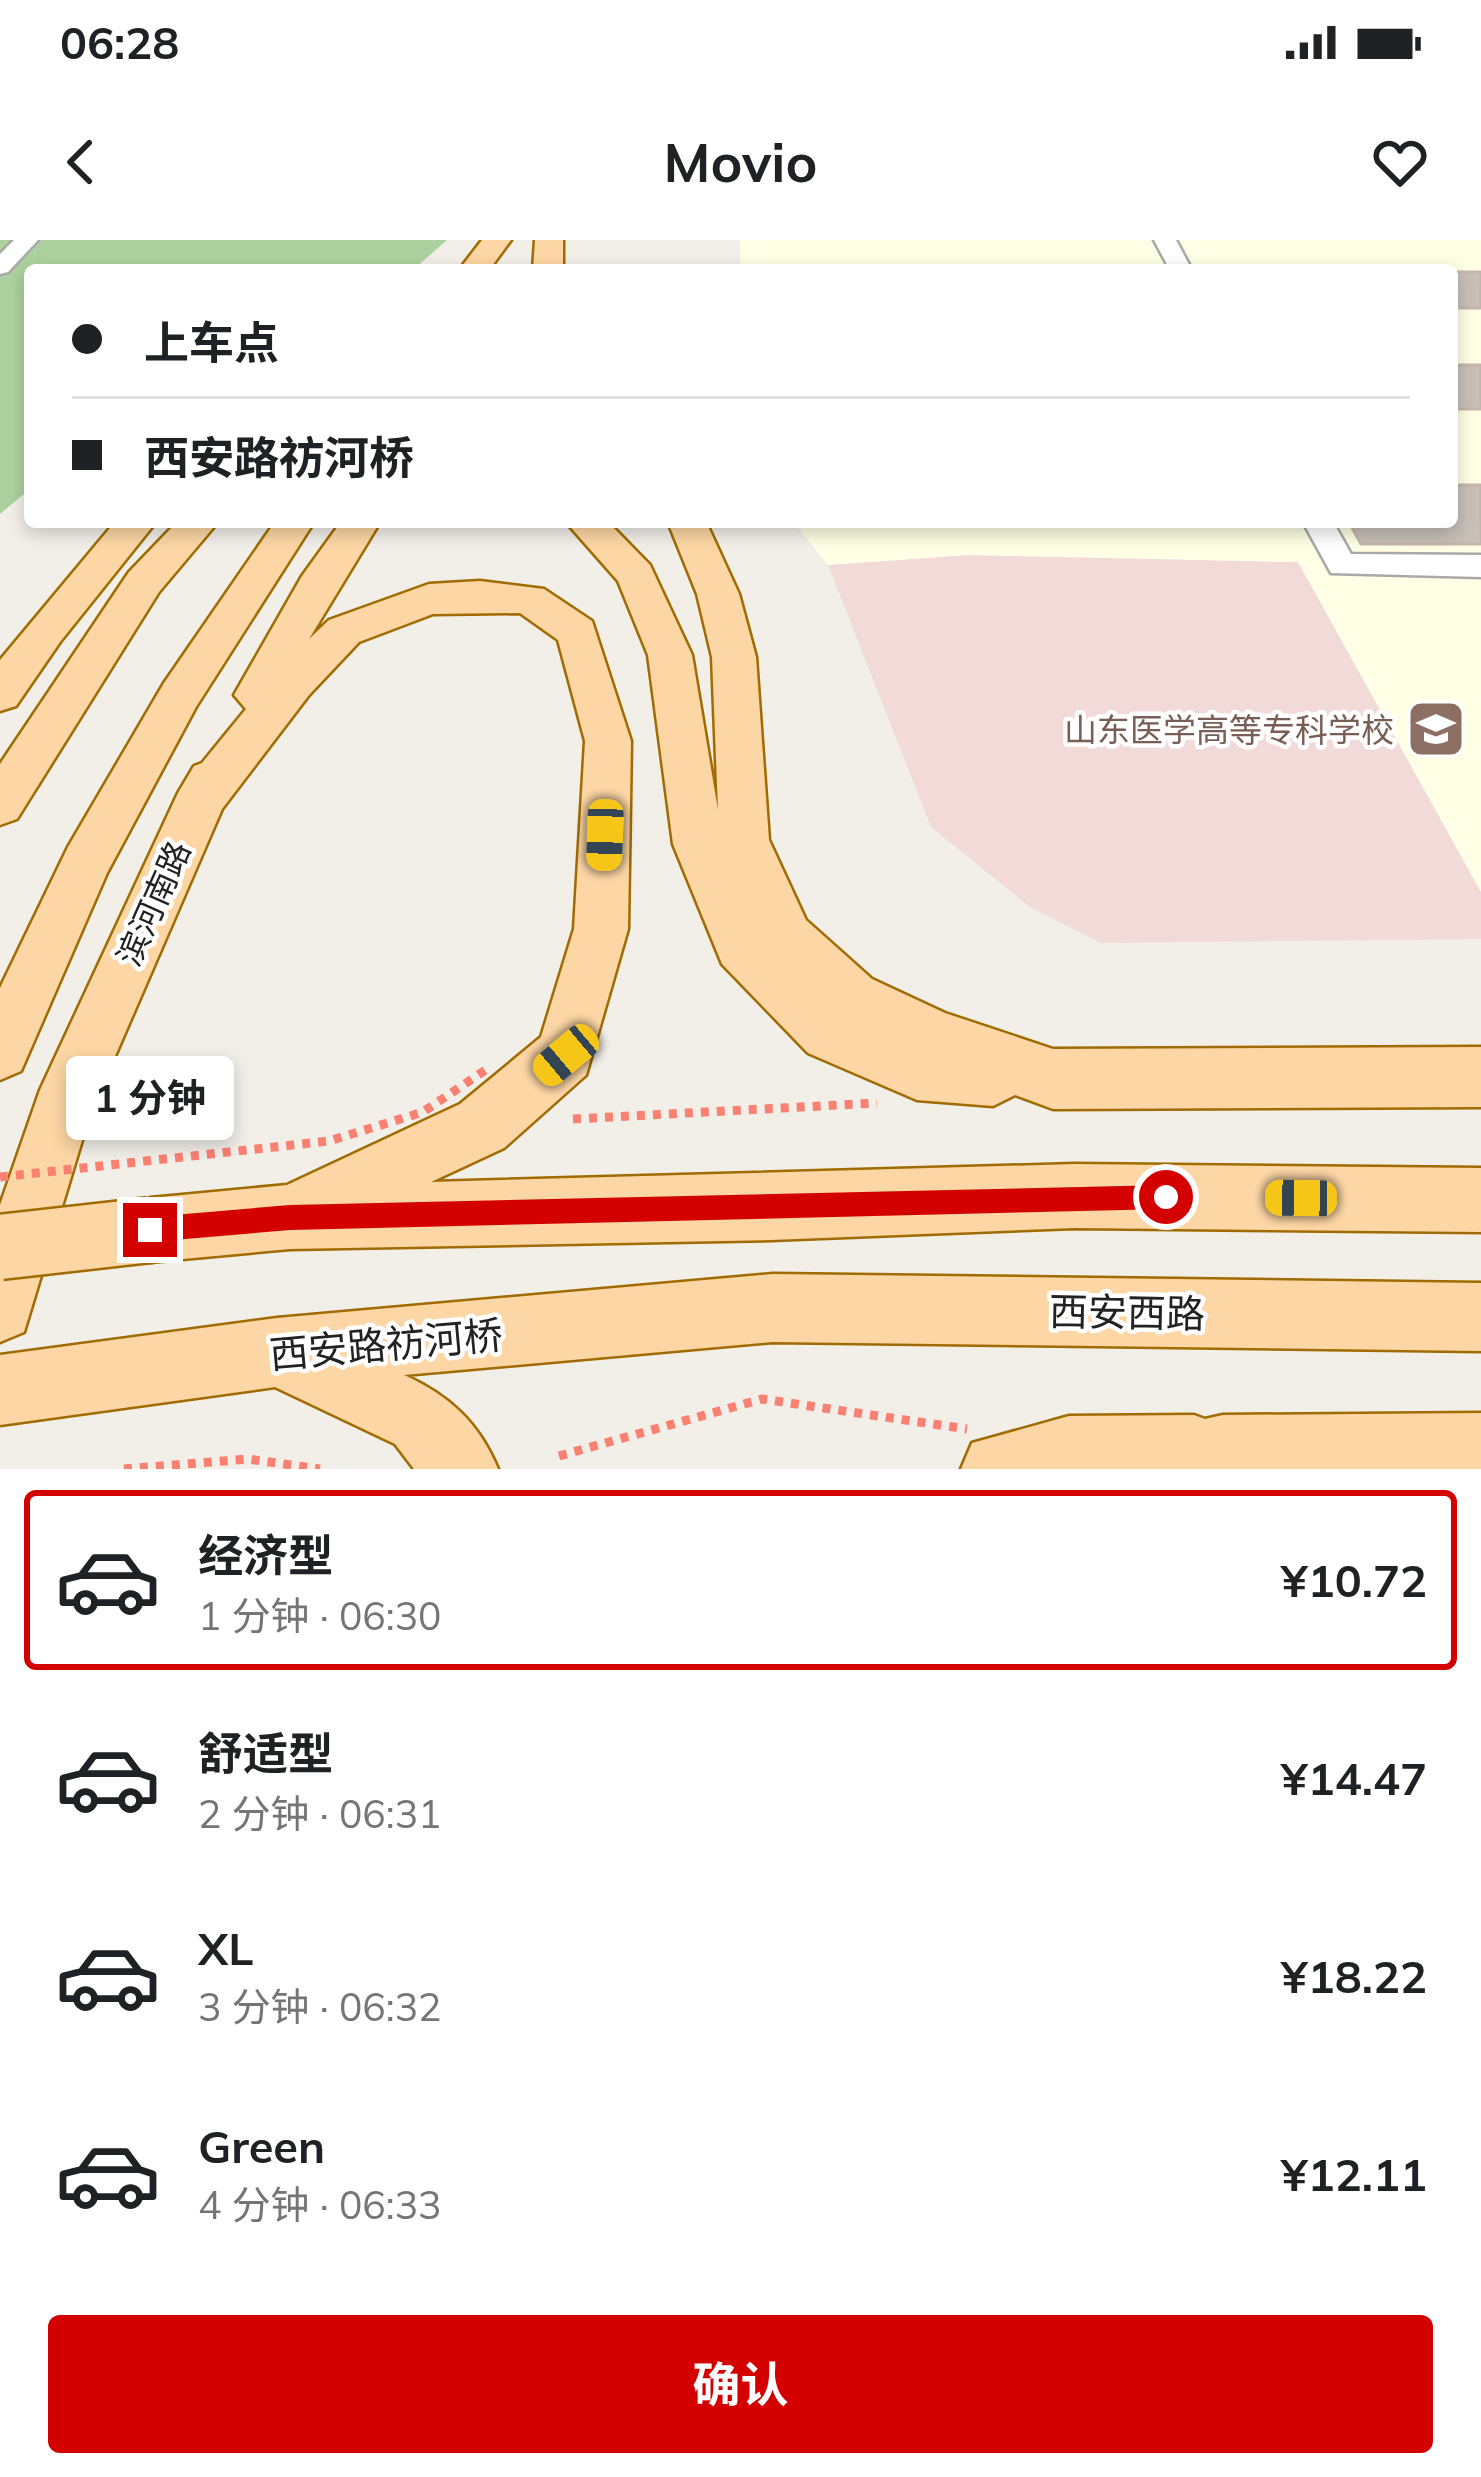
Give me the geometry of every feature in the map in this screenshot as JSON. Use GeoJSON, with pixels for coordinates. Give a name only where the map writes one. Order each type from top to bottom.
{"type":"FeatureCollection","features":[{"type":"Feature","properties":{"kind":"main road"},"geometry":{"type":"LineString","coordinates":[[480,264],[500,240]]}},
{"type":"Feature","properties":{"kind":"main road"},"geometry":{"type":"LineString","coordinates":[[0,694],[132,528]]}},
{"type":"Feature","properties":{"kind":"main road"},"geometry":{"type":"LineString","coordinates":[[0,804],[144,582],[194,528]]}},
{"type":"Feature","properties":{"kind":"main road"},"geometry":{"type":"LineString","coordinates":[[0,1051],[86,863],[180,695],[291,528]]}},
{"type":"Feature","properties":{"kind":"main road","name":"滨河南路"},"geometry":{"type":"LineString","coordinates":[[0,1308],[61,1111],[195,808],[317,586],[357,528]]}},
{"type":"Feature","properties":{"kind":"main road"},"geometry":{"type":"LineString","coordinates":[[591,528],[636,575],[670,655],[698,844],[741,946],[828,1033],[917,1071],[1054,1079],[1481,1077]]}},
{"type":"Feature","properties":{"kind":"main road"},"geometry":{"type":"LineString","coordinates":[[690,528],[718,594],[734,657],[744,840],[787,937],[851,998],[936,1038],[1054,1079]]}},
{"type":"Feature","properties":{"kind":"main road"},"geometry":{"type":"LineString","coordinates":[[195,808],[293,682],[344,631],[429,599],[480,596],[530,599],[578,632],[608,741],[602,929],[566,1055],[482,1126],[290,1217]]}},
{"type":"Feature","properties":{"kind":"main road"},"geometry":{"type":"LineString","coordinates":[[0,982],[86,863]]}},
{"type":"Feature","properties":{"kind":"main road"},"geometry":{"type":"LineString","coordinates":[[0,1246],[290,1217],[771,1208],[1075,1196],[1481,1200]]}},
{"type":"Feature","properties":{"kind":"main road","name":"西安西路"},"geometry":{"type":"LineString","coordinates":[[773,1308],[1481,1317]]}},
{"type":"Feature","properties":{"kind":"main road","name":"西安路祊河桥"},"geometry":{"type":"LineString","coordinates":[[0,1390],[277,1352],[773,1308]]}},
{"type":"Feature","properties":{"kind":"main road"},"geometry":{"type":"LineString","coordinates":[[277,1352],[420,1419],[461,1469]]}},
{"type":"Feature","properties":{"kind":"main road"},"geometry":{"type":"LineString","coordinates":[[987,1450],[1190,1460],[1481,1450]]}},
{"type":"Feature","properties":{"kind":"street"},"geometry":{"type":"LineString","coordinates":[[0,267],[27,240]]}},
{"type":"Feature","properties":{"kind":"street"},"geometry":{"type":"LineString","coordinates":[[1321,528],[1342,565],[1481,566]]}},
{"type":"Feature","properties":{"kind":"path"},"geometry":{"type":"LineString","coordinates":[[0,1177],[329,1141],[423,1112],[490,1067]]}},
{"type":"Feature","properties":{"kind":"path"},"geometry":{"type":"LineString","coordinates":[[573,1119],[897,1102]]}},
{"type":"Feature","properties":{"kind":"path"},"geometry":{"type":"LineString","coordinates":[[559,1456],[762,1399],[987,1450]]}},
{"type":"Feature","properties":{"kind":"path"},"geometry":{"type":"LineString","coordinates":[[124,1469],[181,1462],[287,1460],[320,1469]]}},
{"type":"Feature","properties":{"kind":"shaded area","name":"山东医学高等专科学校"},"geometry":{"type":"Polygon","coordinates":[[[740,240],[1481,240],[1481,892],[1298,562],[967,555],[828,565],[798,528],[1458,528],[1458,264],[740,264],[740,240]]]}},
{"type":"Feature","properties":{"kind":"shaded area"},"geometry":{"type":"Polygon","coordinates":[[[967,555],[1298,562],[1481,892],[1481,939],[1101,943],[1030,907],[931,827],[828,565],[967,555]]]}},
{"type":"Feature","properties":{"kind":"green space"},"geometry":{"type":"Polygon","coordinates":[[[0,240],[447,240],[420,264],[24,264],[24,494],[0,514],[0,240]]]}},
{"type":"Feature","properties":{"kind":"building"},"geometry":{"type":"Polygon","coordinates":[[[1458,272],[1481,272],[1481,308],[1458,308],[1458,272]]]}},
{"type":"Feature","properties":{"kind":"building"},"geometry":{"type":"Polygon","coordinates":[[[1458,365],[1481,365],[1481,409],[1458,409],[1458,365]]]}},
{"type":"Feature","properties":{"kind":"building"},"geometry":{"type":"Polygon","coordinates":[[[1458,485],[1481,485],[1481,544],[1361,544],[1352,528],[1458,528],[1458,485]]]}},
{"type":"Feature","properties":{"kind":"place","name":"山东医学高等专科学校"},"geometry":{"type":"Point","coordinates":[1436,729]}},
{"type":"Feature","properties":{"kind":"route"},"geometry":{"type":"LineString","coordinates":[[150,1230],[290,1217],[1166,1197]]}}]}
